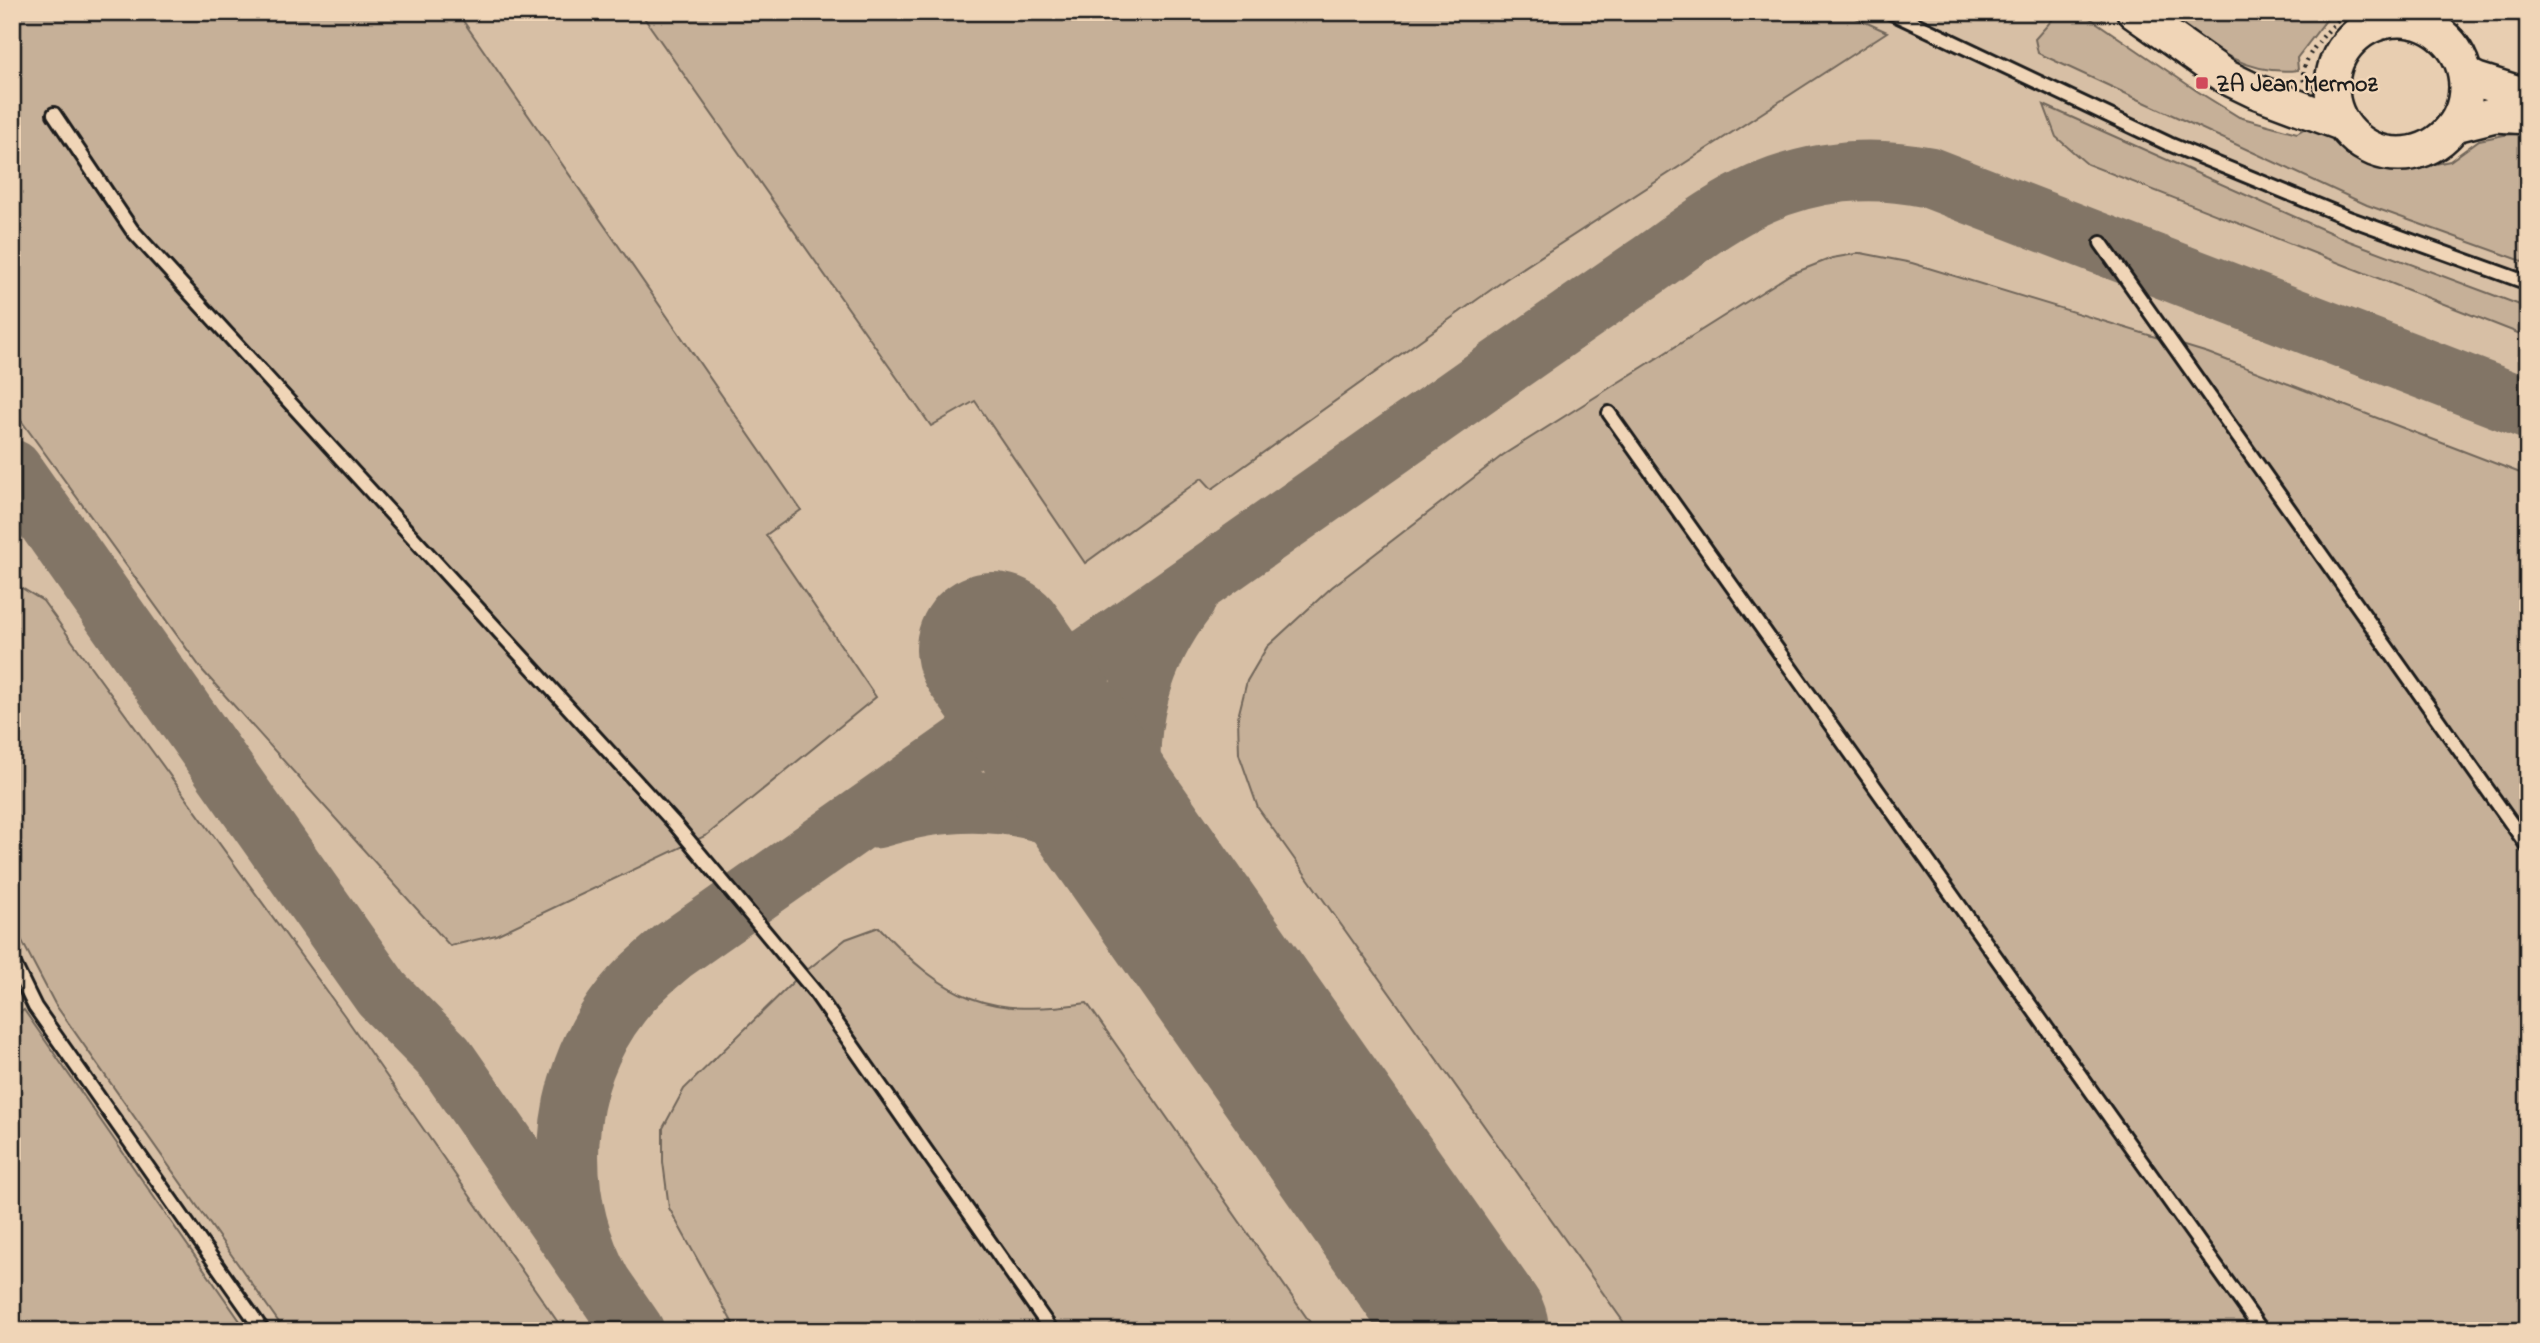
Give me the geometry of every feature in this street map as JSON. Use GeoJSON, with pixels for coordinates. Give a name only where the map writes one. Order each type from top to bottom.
{"type":"FeatureCollection","features":[{"type":"Feature","properties":{"kind":"main road"},"geometry":{"type":"LineString","coordinates":[[2134,12],[2207,65],[2255,91],[2343,124],[2363,142],[2389,153],[2408,153],[2426,148],[2442,138],[2455,124],[2463,109],[2465,74],[2459,57],[2449,42],[2435,30],[2400,16],[2361,32],[2346,46],[2336,64],[2332,94],[2343,124]]}},
{"type":"Feature","properties":{"kind":"main road"},"geometry":{"type":"LineString","coordinates":[[2255,91],[2305,85],[2336,64]]}},
{"type":"Feature","properties":{"kind":"main road"},"geometry":{"type":"LineString","coordinates":[[2465,74],[2528,96]]}},
{"type":"Feature","properties":{"kind":"main road"},"geometry":{"type":"LineString","coordinates":[[2455,124],[2495,115],[2528,117]]}},
{"type":"Feature","properties":{"kind":"lane"},"geometry":{"type":"LineString","coordinates":[[1890,12],[2169,144],[2351,219],[2528,284]]}},
{"type":"Feature","properties":{"kind":"lane"},"geometry":{"type":"LineString","coordinates":[[54,114],[132,230],[674,823],[815,992],[1052,1331]]}},
{"type":"Feature","properties":{"kind":"lane"},"geometry":{"type":"LineString","coordinates":[[2101,243],[2528,847]]}},
{"type":"Feature","properties":{"kind":"lane"},"geometry":{"type":"LineString","coordinates":[[1609,413],[2262,1331]]}},
{"type":"Feature","properties":{"kind":"lane"},"geometry":{"type":"LineString","coordinates":[[12,960],[35,1007],[263,1331]]}},
{"type":"Feature","properties":{"kind":"shaded area"},"geometry":{"type":"Polygon","coordinates":[[[12,12],[2037,12],[2069,58],[2367,197],[2528,196],[2528,1331],[12,1331],[12,12]]]}},
{"type":"Feature","properties":{"kind":"shaded area"},"geometry":{"type":"Polygon","coordinates":[[[12,12],[457,12],[801,510],[766,535],[876,697],[707,835],[496,935],[450,946],[203,671],[12,408],[12,12]]]}},
{"type":"Feature","properties":{"kind":"shaded area"},"geometry":{"type":"Polygon","coordinates":[[[640,12],[1843,12],[1887,32],[1506,279],[1212,489],[1202,478],[1085,563],[975,401],[931,426],[640,12]]]}},
{"type":"Feature","properties":{"kind":"shaded area"},"geometry":{"type":"Polygon","coordinates":[[[2059,12],[2081,12],[2239,117],[2297,133],[2307,127],[2325,124],[2356,153],[2384,167],[2415,168],[2450,161],[2479,140],[2528,133],[2528,263],[2367,205],[2038,53],[2035,39],[2059,12]]]}},
{"type":"Feature","properties":{"kind":"shaded area"},"geometry":{"type":"Polygon","coordinates":[[[2163,12],[2335,12],[2297,58],[2298,70],[2278,71],[2242,63],[2226,55],[2163,12]]]}},
{"type":"Feature","properties":{"kind":"shaded area"},"geometry":{"type":"Polygon","coordinates":[[[2044,105],[2349,241],[2528,308],[2528,337],[2087,164],[2056,137],[2044,105]]]}},
{"type":"Feature","properties":{"kind":"shaded area"},"geometry":{"type":"Polygon","coordinates":[[[1861,253],[1912,263],[2208,353],[2528,476],[2528,1331],[1630,1331],[1258,808],[1239,754],[1238,717],[1247,681],[1267,647],[1332,587],[1503,455],[1789,275],[1832,258],[1861,253]]]}},
{"type":"Feature","properties":{"kind":"shaded area"},"geometry":{"type":"Polygon","coordinates":[[[12,582],[43,601],[344,1015],[564,1331],[285,1331],[55,1004],[12,922],[12,582]]]}},
{"type":"Feature","properties":{"kind":"shaded area"},"geometry":{"type":"Polygon","coordinates":[[[879,927],[926,972],[971,998],[995,1005],[1022,1008],[1087,1003],[1316,1331],[737,1331],[669,1208],[663,1162],[663,1128],[684,1089],[796,979],[846,939],[879,927]]]}},
{"type":"Feature","properties":{"kind":"shaded area"},"geometry":{"type":"Polygon","coordinates":[[[24,1010],[247,1331],[12,1331],[12,1018],[24,1010]]]}},
{"type":"Feature","properties":{"kind":"taxiway"},"geometry":{"type":"LineString","coordinates":[[602,1285],[586,1251],[575,1215],[569,1141],[574,1105],[584,1069],[599,1035],[620,1003],[645,975],[673,951],[1522,353],[1701,228],[1760,194],[1801,180],[1842,172],[1885,171],[1928,177],[2528,409]]}},
{"type":"Feature","properties":{"kind":"taxiway"},"geometry":{"type":"LineString","coordinates":[[12,470],[382,994],[445,1058],[634,1331]]}},
{"type":"Feature","properties":{"kind":"taxiway"},"geometry":{"type":"LineString","coordinates":[[1160,886],[1135,809],[1130,745],[1133,718],[1147,668],[1158,644],[1186,599]]}},
{"type":"Feature","properties":{"kind":"taxiway"},"geometry":{"type":"LineString","coordinates":[[876,818],[909,809],[974,802],[1036,810],[1095,834],[1124,853],[1160,886]]}},
{"type":"Feature","properties":{"kind":"runway"},"geometry":{"type":"LineString","coordinates":[[993,649],[1472,1331]]}},
{"type":"Feature","properties":{"kind":"place","name":"ZA Jean Mermoz"},"geometry":{"type":"Point","coordinates":[2202,83]}}]}
